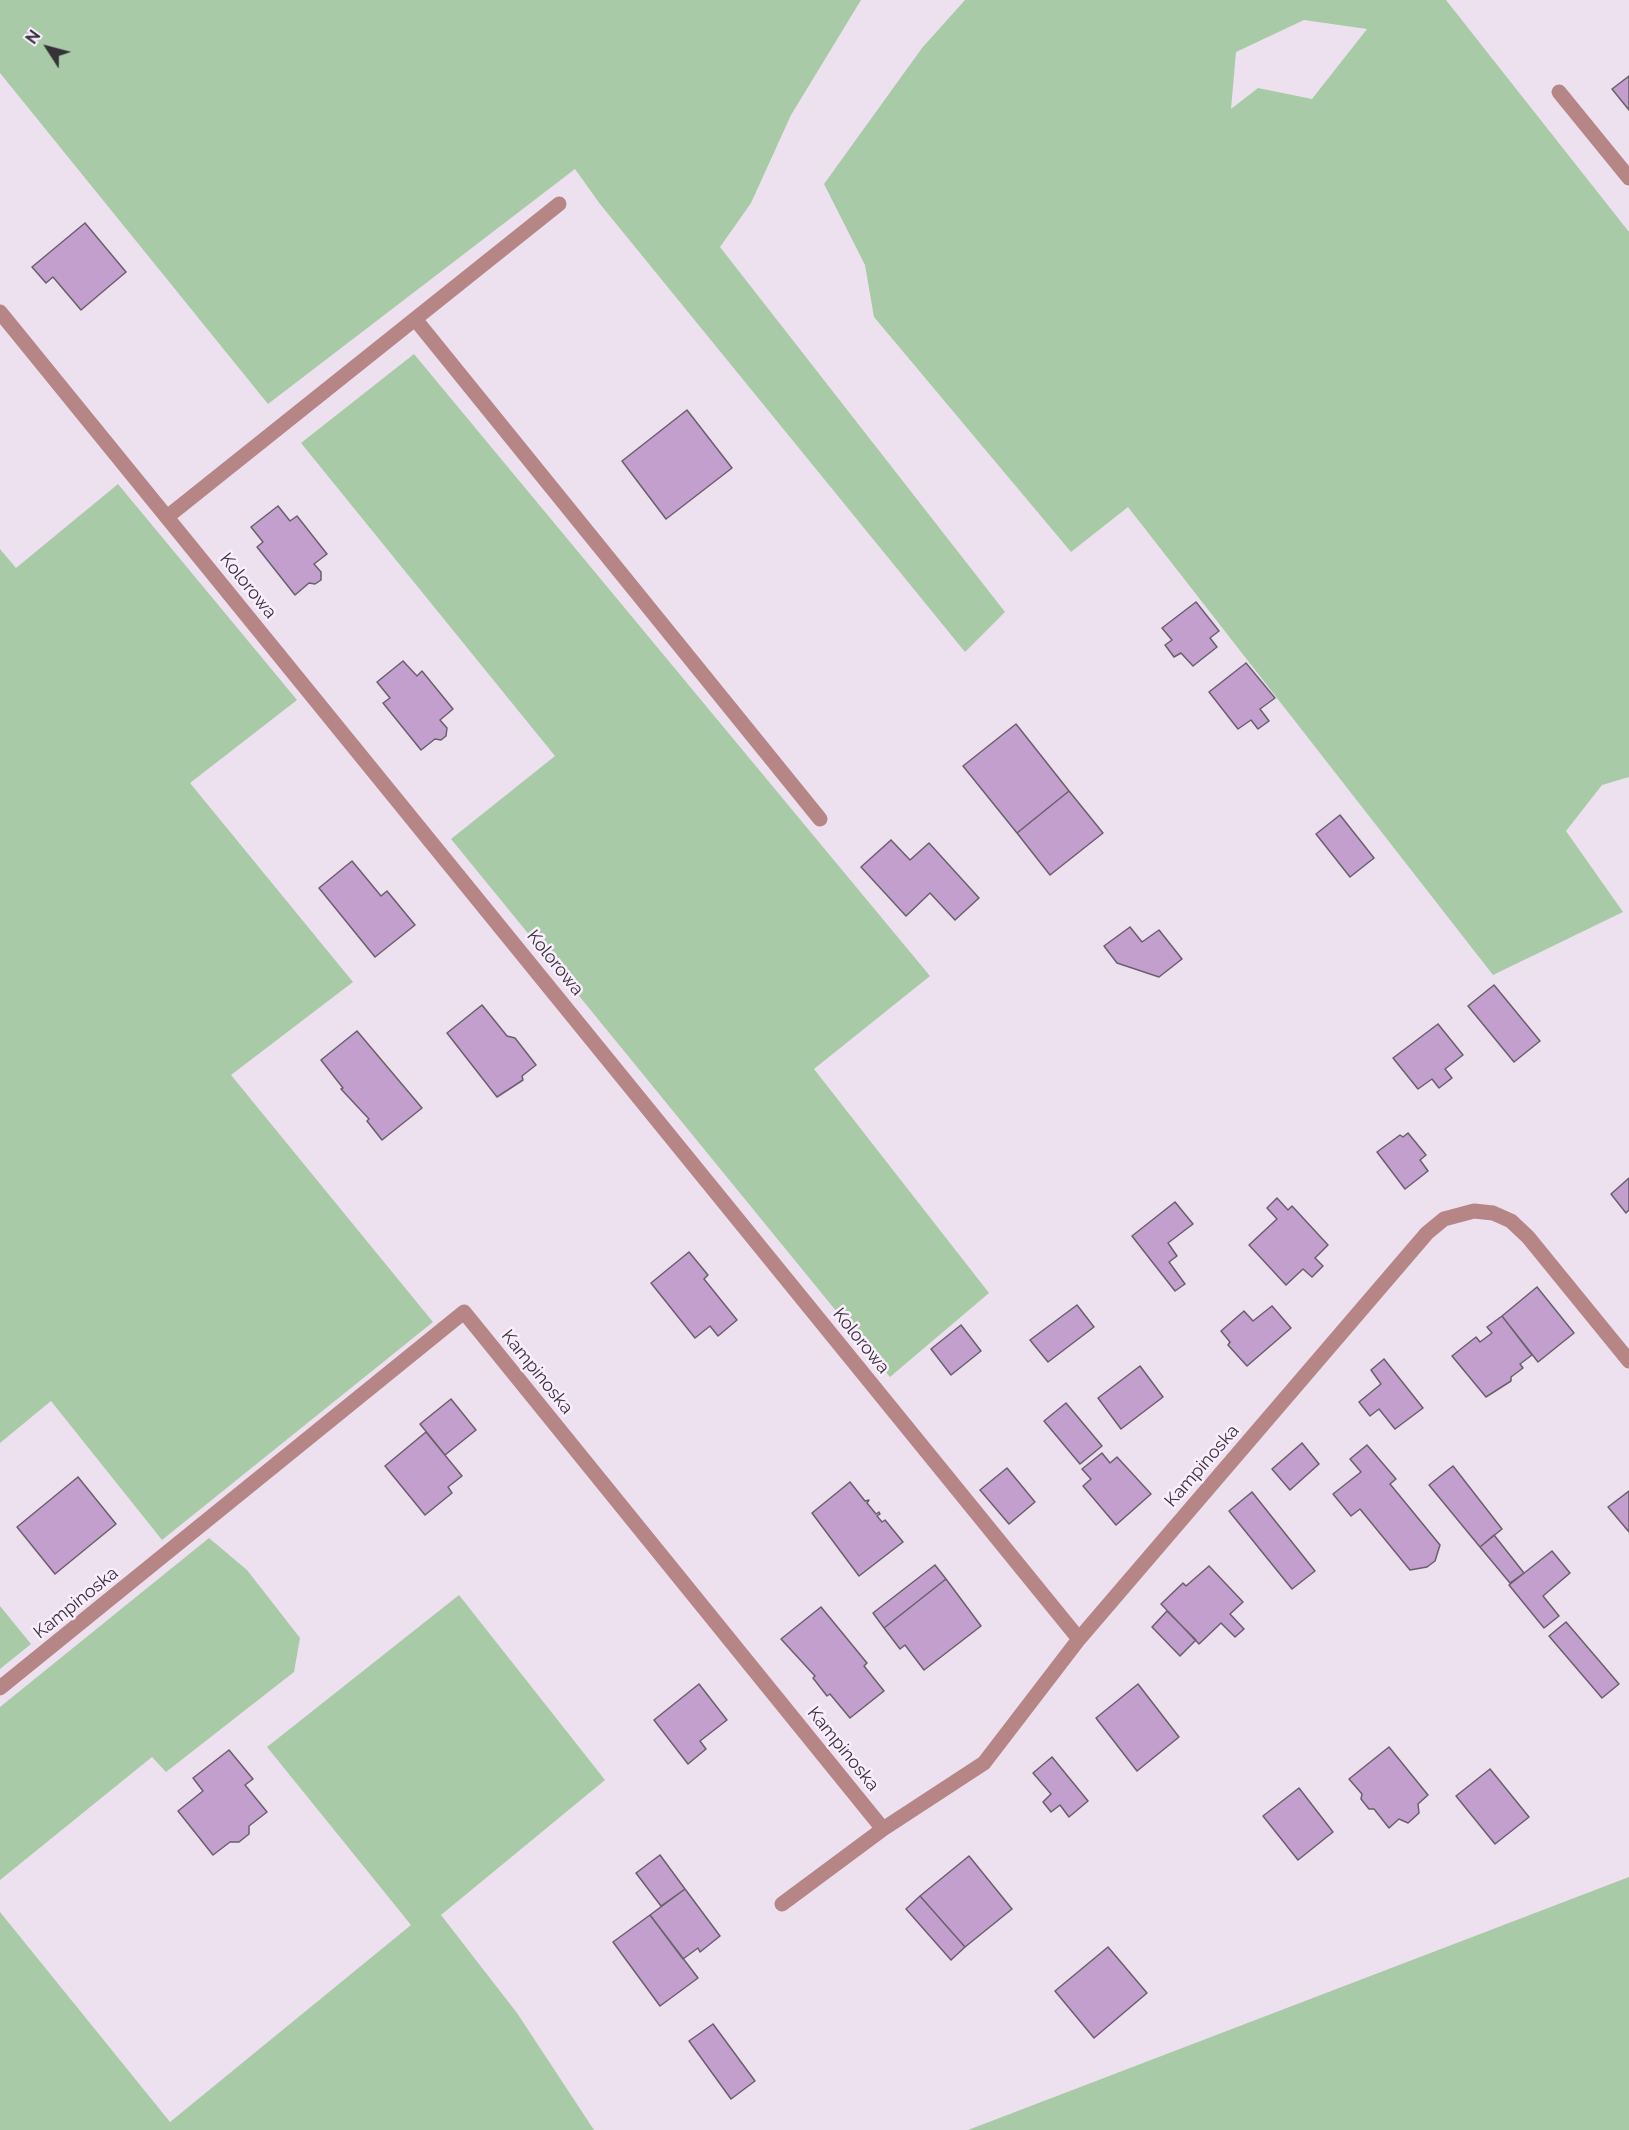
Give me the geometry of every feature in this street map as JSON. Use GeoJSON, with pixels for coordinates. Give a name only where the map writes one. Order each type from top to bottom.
{"type":"FeatureCollection","features":[{"type":"Feature","properties":{"kind":"street"},"geometry":{"type":"LineString","coordinates":[[1559,92],[1629,178]]}},
{"type":"Feature","properties":{"kind":"street"},"geometry":{"type":"LineString","coordinates":[[167,517],[559,204]]}},
{"type":"Feature","properties":{"kind":"street","name":"Kolorowa"},"geometry":{"type":"LineString","coordinates":[[0,312],[1079,1639]]}},
{"type":"Feature","properties":{"kind":"street"},"geometry":{"type":"LineString","coordinates":[[415,320],[820,819]]}},
{"type":"Feature","properties":{"kind":"street","name":"Kampinoska"},"geometry":{"type":"LineString","coordinates":[[0,1688],[464,1312],[883,1829],[984,1762],[1079,1639],[1427,1233],[1444,1219],[1474,1211],[1493,1213],[1510,1221],[1527,1237],[1629,1361]]}},
{"type":"Feature","properties":{"kind":"street"},"geometry":{"type":"LineString","coordinates":[[782,1904],[883,1829]]}},
{"type":"Feature","properties":{"kind":"green space"},"geometry":{"type":"Polygon","coordinates":[[[0,0],[861,0],[791,115],[751,203],[720,247],[1005,612],[965,652],[600,204],[575,169],[268,404],[0,73],[0,0]]]}},
{"type":"Feature","properties":{"kind":"green space"},"geometry":{"type":"Polygon","coordinates":[[[965,0],[1446,0],[1629,232],[1629,777],[1602,785],[1566,831],[1623,912],[1493,975],[1128,507],[1071,552],[874,317],[865,265],[824,184],[922,48],[965,0]],[[1304,20],[1236,52],[1231,109],[1258,88],[1312,99],[1367,29],[1304,20]]]}},
{"type":"Feature","properties":{"kind":"green space"},"geometry":{"type":"Polygon","coordinates":[[[414,354],[930,976],[814,1069],[989,1293],[890,1377],[451,839],[555,756],[301,443],[414,354]]]}},
{"type":"Feature","properties":{"kind":"green space"},"geometry":{"type":"Polygon","coordinates":[[[118,484],[297,700],[190,783],[353,982],[231,1075],[433,1322],[162,1540],[51,1401],[0,1443],[0,549],[16,568],[118,484]]]}},
{"type":"Feature","properties":{"kind":"green space"},"geometry":{"type":"Polygon","coordinates":[[[209,1538],[247,1570],[300,1638],[294,1672],[166,1772],[152,1757],[0,1880],[0,1707],[209,1538]]]}},
{"type":"Feature","properties":{"kind":"green space"},"geometry":{"type":"Polygon","coordinates":[[[459,1595],[605,1780],[441,1915],[517,2013],[594,2130],[0,2130],[0,1912],[170,2122],[411,1925],[267,1747],[459,1595]]]}},
{"type":"Feature","properties":{"kind":"green space"},"geometry":{"type":"Polygon","coordinates":[[[0,1606],[31,1644],[0,1669],[0,1606]]]}},
{"type":"Feature","properties":{"kind":"green space"},"geometry":{"type":"Polygon","coordinates":[[[1629,1877],[1629,2130],[968,2130],[1629,1877]]]}},
{"type":"Feature","properties":{"kind":"building"},"geometry":{"type":"Polygon","coordinates":[[[1629,76],[1629,110],[1612,89],[1629,76]]]}},
{"type":"Feature","properties":{"kind":"building"},"geometry":{"type":"Polygon","coordinates":[[[85,223],[126,272],[81,310],[53,277],[46,283],[32,267],[85,223]]]}},
{"type":"Feature","properties":{"kind":"building"},"geometry":{"type":"Polygon","coordinates":[[[687,410],[732,468],[666,519],[622,461],[687,410]]]}},
{"type":"Feature","properties":{"kind":"building"},"geometry":{"type":"Polygon","coordinates":[[[278,506],[290,521],[297,516],[327,554],[314,564],[321,572],[321,580],[315,584],[309,583],[295,595],[257,547],[263,542],[251,527],[278,506]]]}},
{"type":"Feature","properties":{"kind":"building"},"geometry":{"type":"Polygon","coordinates":[[[1196,602],[1219,631],[1210,638],[1217,647],[1193,666],[1181,653],[1174,657],[1165,645],[1172,640],[1162,628],[1196,602]]]}},
{"type":"Feature","properties":{"kind":"building"},"geometry":{"type":"Polygon","coordinates":[[[403,661],[417,676],[422,671],[453,709],[440,720],[447,728],[446,736],[441,740],[435,739],[421,750],[383,703],[390,698],[377,682],[403,661]]]}},
{"type":"Feature","properties":{"kind":"building"},"geometry":{"type":"Polygon","coordinates":[[[1246,663],[1275,698],[1260,709],[1269,721],[1258,729],[1251,720],[1238,729],[1209,692],[1246,663]]]}},
{"type":"Feature","properties":{"kind":"building"},"geometry":{"type":"Polygon","coordinates":[[[1016,724],[1069,791],[1017,833],[963,766],[1016,724]]]}},
{"type":"Feature","properties":{"kind":"building"},"geometry":{"type":"Polygon","coordinates":[[[1069,791],[1103,833],[1050,875],[1017,833],[1069,791]]]}},
{"type":"Feature","properties":{"kind":"building"},"geometry":{"type":"Polygon","coordinates":[[[1340,815],[1374,858],[1350,877],[1316,834],[1340,815]]]}},
{"type":"Feature","properties":{"kind":"building"},"geometry":{"type":"Polygon","coordinates":[[[891,840],[910,860],[929,843],[979,898],[955,920],[930,893],[906,916],[861,867],[891,840]]]}},
{"type":"Feature","properties":{"kind":"building"},"geometry":{"type":"Polygon","coordinates":[[[352,861],[381,896],[387,891],[415,925],[375,957],[319,888],[352,861]]]}},
{"type":"Feature","properties":{"kind":"building"},"geometry":{"type":"Polygon","coordinates":[[[1130,927],[1142,942],[1159,930],[1182,959],[1159,977],[1117,963],[1104,946],[1130,927]]]}},
{"type":"Feature","properties":{"kind":"building"},"geometry":{"type":"Polygon","coordinates":[[[1494,985],[1540,1041],[1514,1062],[1468,1006],[1494,985]]]}},
{"type":"Feature","properties":{"kind":"building"},"geometry":{"type":"Polygon","coordinates":[[[482,1005],[507,1036],[515,1038],[536,1065],[522,1076],[523,1080],[497,1097],[447,1033],[482,1005]]]}},
{"type":"Feature","properties":{"kind":"building"},"geometry":{"type":"Polygon","coordinates":[[[1438,1024],[1463,1055],[1445,1069],[1452,1078],[1439,1088],[1432,1079],[1418,1089],[1393,1058],[1438,1024]]]}},
{"type":"Feature","properties":{"kind":"building"},"geometry":{"type":"Polygon","coordinates":[[[357,1031],[422,1108],[382,1140],[367,1121],[369,1119],[341,1089],[343,1088],[321,1060],[357,1031]]]}},
{"type":"Feature","properties":{"kind":"building"},"geometry":{"type":"Polygon","coordinates":[[[1408,1133],[1426,1155],[1420,1160],[1428,1171],[1405,1189],[1377,1152],[1400,1135],[1403,1137],[1408,1133]]]}},
{"type":"Feature","properties":{"kind":"building"},"geometry":{"type":"Polygon","coordinates":[[[1629,1178],[1629,1210],[1626,1213],[1611,1194],[1629,1178]]]}},
{"type":"Feature","properties":{"kind":"building"},"geometry":{"type":"Polygon","coordinates":[[[1277,1198],[1288,1210],[1292,1206],[1328,1245],[1315,1258],[1323,1266],[1312,1277],[1303,1269],[1286,1285],[1249,1245],[1277,1219],[1267,1208],[1277,1198]]]}},
{"type":"Feature","properties":{"kind":"building"},"geometry":{"type":"Polygon","coordinates":[[[1175,1202],[1193,1224],[1168,1243],[1177,1256],[1169,1262],[1185,1284],[1175,1291],[1132,1236],[1175,1202]]]}},
{"type":"Feature","properties":{"kind":"building"},"geometry":{"type":"Polygon","coordinates":[[[689,1252],[708,1275],[704,1279],[737,1320],[718,1336],[710,1326],[695,1338],[651,1283],[689,1252]]]}},
{"type":"Feature","properties":{"kind":"building"},"geometry":{"type":"Polygon","coordinates":[[[1537,1287],[1574,1333],[1538,1362],[1502,1316],[1537,1287]]]}},
{"type":"Feature","properties":{"kind":"building"},"geometry":{"type":"Polygon","coordinates":[[[1077,1305],[1094,1327],[1048,1362],[1030,1340],[1077,1305]]]}},
{"type":"Feature","properties":{"kind":"building"},"geometry":{"type":"Polygon","coordinates":[[[1272,1306],[1291,1328],[1247,1366],[1228,1345],[1230,1342],[1221,1331],[1244,1311],[1253,1321],[1272,1306]]]}},
{"type":"Feature","properties":{"kind":"building"},"geometry":{"type":"Polygon","coordinates":[[[1502,1316],[1532,1355],[1520,1364],[1523,1368],[1511,1377],[1511,1381],[1486,1397],[1452,1356],[1476,1337],[1480,1342],[1492,1333],[1487,1327],[1502,1316]]]}},
{"type":"Feature","properties":{"kind":"building"},"geometry":{"type":"Polygon","coordinates":[[[961,1325],[981,1351],[951,1375],[931,1349],[961,1325]]]}},
{"type":"Feature","properties":{"kind":"building"},"geometry":{"type":"Polygon","coordinates":[[[1384,1359],[1423,1408],[1395,1429],[1379,1409],[1370,1416],[1359,1402],[1381,1384],[1371,1370],[1384,1359]]]}},
{"type":"Feature","properties":{"kind":"building"},"geometry":{"type":"Polygon","coordinates":[[[1140,1366],[1163,1397],[1121,1429],[1098,1398],[1140,1366]]]}},
{"type":"Feature","properties":{"kind":"building"},"geometry":{"type":"Polygon","coordinates":[[[451,1399],[476,1430],[445,1455],[420,1424],[451,1399]]]}},
{"type":"Feature","properties":{"kind":"building"},"geometry":{"type":"Polygon","coordinates":[[[1066,1403],[1102,1446],[1080,1464],[1044,1421],[1066,1403]]]}},
{"type":"Feature","properties":{"kind":"building"},"geometry":{"type":"Polygon","coordinates":[[[426,1432],[462,1476],[448,1487],[452,1493],[425,1515],[385,1466],[426,1432]]]}},
{"type":"Feature","properties":{"kind":"building"},"geometry":{"type":"Polygon","coordinates":[[[1302,1443],[1319,1464],[1290,1490],[1272,1469],[1302,1443]]]}},
{"type":"Feature","properties":{"kind":"building"},"geometry":{"type":"Polygon","coordinates":[[[1367,1445],[1396,1479],[1390,1484],[1440,1545],[1435,1561],[1427,1567],[1410,1570],[1360,1509],[1351,1516],[1333,1494],[1361,1472],[1350,1459],[1367,1445]]]}},
{"type":"Feature","properties":{"kind":"building"},"geometry":{"type":"Polygon","coordinates":[[[1102,1453],[1110,1463],[1117,1457],[1151,1494],[1116,1525],[1083,1486],[1091,1479],[1082,1469],[1102,1453]]]}},
{"type":"Feature","properties":{"kind":"building"},"geometry":{"type":"Polygon","coordinates":[[[1453,1466],[1502,1529],[1480,1547],[1429,1485],[1453,1466]]]}},
{"type":"Feature","properties":{"kind":"building"},"geometry":{"type":"Polygon","coordinates":[[[1007,1468],[1035,1502],[1009,1524],[980,1490],[1007,1468]]]}},
{"type":"Feature","properties":{"kind":"building"},"geometry":{"type":"Polygon","coordinates":[[[78,1477],[116,1524],[55,1574],[17,1527],[78,1477]]]}},
{"type":"Feature","properties":{"kind":"building"},"geometry":{"type":"Polygon","coordinates":[[[850,1482],[865,1501],[869,1500],[867,1503],[876,1514],[879,1512],[877,1516],[882,1522],[885,1520],[903,1542],[859,1576],[812,1513],[850,1482]]]}},
{"type":"Feature","properties":{"kind":"building"},"geometry":{"type":"Polygon","coordinates":[[[1629,1491],[1629,1532],[1608,1507],[1629,1491]]]}},
{"type":"Feature","properties":{"kind":"building"},"geometry":{"type":"Polygon","coordinates":[[[1252,1492],[1315,1571],[1292,1589],[1229,1511],[1252,1492]]]}},
{"type":"Feature","properties":{"kind":"building"},"geometry":{"type":"Polygon","coordinates":[[[1494,1535],[1524,1573],[1510,1583],[1480,1547],[1494,1535]]]}},
{"type":"Feature","properties":{"kind":"building"},"geometry":{"type":"Polygon","coordinates":[[[1552,1551],[1570,1573],[1543,1596],[1559,1616],[1544,1628],[1509,1585],[1552,1551]]]}},
{"type":"Feature","properties":{"kind":"building"},"geometry":{"type":"Polygon","coordinates":[[[935,1565],[946,1579],[884,1628],[873,1613],[935,1565]]]}},
{"type":"Feature","properties":{"kind":"building"},"geometry":{"type":"Polygon","coordinates":[[[1209,1566],[1243,1602],[1230,1614],[1244,1629],[1235,1637],[1221,1623],[1199,1644],[1161,1604],[1183,1583],[1186,1586],[1209,1566]]]}},
{"type":"Feature","properties":{"kind":"building"},"geometry":{"type":"Polygon","coordinates":[[[946,1579],[981,1626],[924,1670],[905,1645],[900,1649],[884,1628],[946,1579]]]}},
{"type":"Feature","properties":{"kind":"building"},"geometry":{"type":"Polygon","coordinates":[[[821,1607],[867,1663],[864,1666],[884,1691],[850,1718],[830,1694],[827,1696],[813,1678],[815,1676],[781,1639],[821,1607]]]}},
{"type":"Feature","properties":{"kind":"building"},"geometry":{"type":"Polygon","coordinates":[[[1167,1611],[1196,1640],[1180,1656],[1152,1627],[1167,1611]]]}},
{"type":"Feature","properties":{"kind":"building"},"geometry":{"type":"Polygon","coordinates":[[[1566,1622],[1619,1684],[1602,1698],[1549,1636],[1566,1622]]]}},
{"type":"Feature","properties":{"kind":"building"},"geometry":{"type":"Polygon","coordinates":[[[699,1684],[727,1720],[700,1741],[706,1749],[688,1764],[654,1720],[699,1684]]]}},
{"type":"Feature","properties":{"kind":"building"},"geometry":{"type":"Polygon","coordinates":[[[1138,1684],[1179,1737],[1137,1771],[1096,1718],[1138,1684]]]}},
{"type":"Feature","properties":{"kind":"building"},"geometry":{"type":"Polygon","coordinates":[[[1389,1747],[1428,1795],[1418,1804],[1419,1813],[1408,1823],[1399,1819],[1389,1828],[1374,1809],[1369,1809],[1361,1799],[1362,1794],[1349,1779],[1389,1747]]]}},
{"type":"Feature","properties":{"kind":"building"},"geometry":{"type":"Polygon","coordinates":[[[229,1750],[253,1779],[245,1785],[267,1812],[249,1826],[249,1834],[239,1842],[230,1842],[213,1855],[178,1811],[203,1791],[193,1778],[229,1750]]]}},
{"type":"Feature","properties":{"kind":"building"},"geometry":{"type":"Polygon","coordinates":[[[1052,1757],[1088,1801],[1069,1817],[1060,1805],[1051,1812],[1043,1802],[1051,1794],[1033,1773],[1052,1757]]]}},
{"type":"Feature","properties":{"kind":"building"},"geometry":{"type":"Polygon","coordinates":[[[1490,1769],[1529,1817],[1495,1844],[1456,1796],[1490,1769]]]}},
{"type":"Feature","properties":{"kind":"building"},"geometry":{"type":"Polygon","coordinates":[[[1299,1788],[1333,1832],[1298,1860],[1263,1816],[1299,1788]]]}},
{"type":"Feature","properties":{"kind":"building"},"geometry":{"type":"Polygon","coordinates":[[[660,1855],[685,1889],[661,1906],[636,1873],[660,1855]]]}},
{"type":"Feature","properties":{"kind":"building"},"geometry":{"type":"Polygon","coordinates":[[[969,1856],[1012,1909],[965,1947],[920,1896],[969,1856]]]}},
{"type":"Feature","properties":{"kind":"building"},"geometry":{"type":"Polygon","coordinates":[[[685,1889],[720,1936],[700,1952],[698,1948],[683,1959],[650,1915],[685,1889]]]}},
{"type":"Feature","properties":{"kind":"building"},"geometry":{"type":"Polygon","coordinates":[[[920,1896],[965,1947],[951,1960],[906,1909],[920,1896]]]}},
{"type":"Feature","properties":{"kind":"building"},"geometry":{"type":"Polygon","coordinates":[[[650,1915],[698,1978],[660,2006],[613,1942],[650,1915]]]}},
{"type":"Feature","properties":{"kind":"building"},"geometry":{"type":"Polygon","coordinates":[[[1108,1947],[1147,1993],[1094,2038],[1055,1991],[1108,1947]]]}},
{"type":"Feature","properties":{"kind":"building"},"geometry":{"type":"Polygon","coordinates":[[[713,2024],[755,2081],[731,2099],[689,2041],[713,2024]]]}}]}
